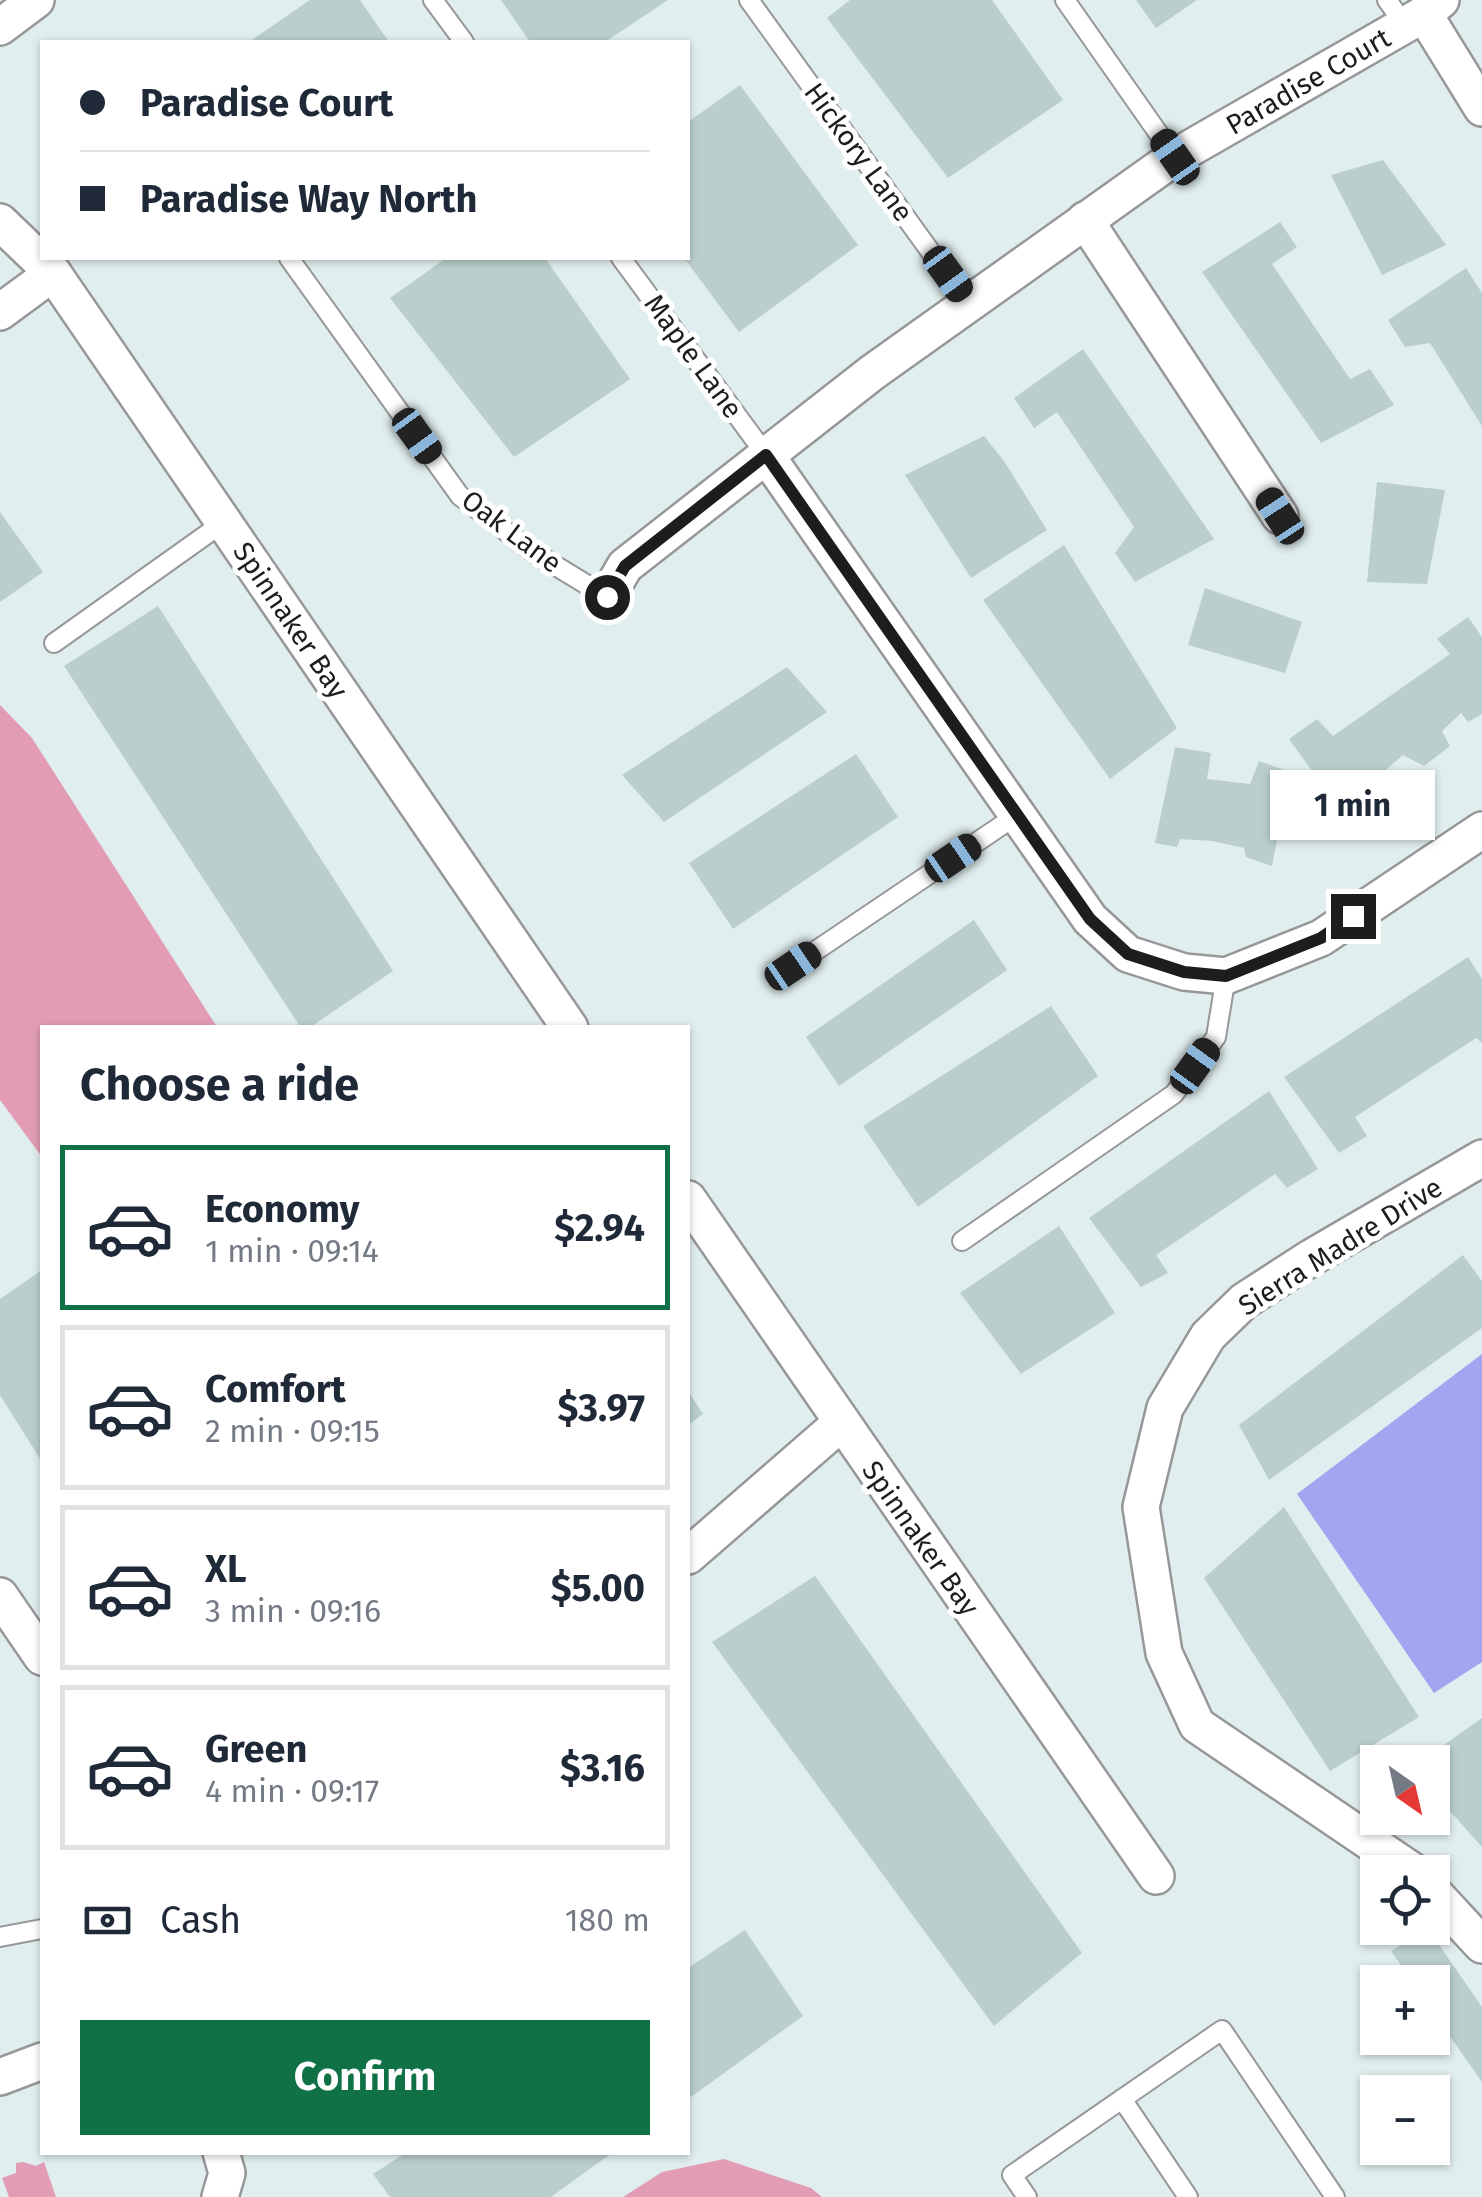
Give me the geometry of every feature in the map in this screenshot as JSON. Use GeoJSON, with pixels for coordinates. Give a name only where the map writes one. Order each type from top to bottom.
{"type":"FeatureCollection","features":[{"type":"Feature","properties":{"kind":"street"},"geometry":{"type":"LineString","coordinates":[[0,27],[36,0]]}},
{"type":"Feature","properties":{"kind":"street"},"geometry":{"type":"LineString","coordinates":[[1414,10],[1482,108]]}},
{"type":"Feature","properties":{"kind":"street","name":"Paradise Court"},"geometry":{"type":"LineString","coordinates":[[607,597],[625,566],[873,372],[1175,157],[1414,10]]}},
{"type":"Feature","properties":{"kind":"street"},"geometry":{"type":"LineString","coordinates":[[1086,220],[1280,516]]}},
{"type":"Feature","properties":{"kind":"street","name":"Spinnaker Bay"},"geometry":{"type":"LineString","coordinates":[[0,222],[53,273],[568,1025]]}},
{"type":"Feature","properties":{"kind":"street"},"geometry":{"type":"LineString","coordinates":[[0,312],[53,273]]}},
{"type":"Feature","properties":{"kind":"street"},"geometry":{"type":"LineString","coordinates":[[766,455],[1090,919],[1128,954],[1184,972],[1226,976],[1321,938],[1482,830]]}},
{"type":"Feature","properties":{"kind":"street","name":"Sierra Madre Drive"},"geometry":{"type":"LineString","coordinates":[[1389,1855],[1197,1725],[1164,1653],[1141,1507],[1165,1408],[1208,1336],[1244,1302],[1312,1257],[1482,1158]]}},
{"type":"Feature","properties":{"kind":"street","name":"Spinnaker Bay"},"geometry":{"type":"LineString","coordinates":[[690,1202],[1156,1876]]}},
{"type":"Feature","properties":{"kind":"street"},"geometry":{"type":"LineString","coordinates":[[690,1554],[841,1423]]}},
{"type":"Feature","properties":{"kind":"street"},"geometry":{"type":"LineString","coordinates":[[0,1596],[40,1654]]}},
{"type":"Feature","properties":{"kind":"street"},"geometry":{"type":"LineString","coordinates":[[1450,1909],[1480,1937]]}},
{"type":"Feature","properties":{"kind":"street"},"geometry":{"type":"LineString","coordinates":[[0,2077],[40,2062]]}},
{"type":"Feature","properties":{"kind":"street"},"geometry":{"type":"LineString","coordinates":[[220,2197],[226,2174],[221,2155]]}},
{"type":"Feature","properties":{"kind":"lane"},"geometry":{"type":"LineString","coordinates":[[433,0],[463,40]]}},
{"type":"Feature","properties":{"kind":"lane","name":"Hickory Lane"},"geometry":{"type":"LineString","coordinates":[[748,0],[970,305]]}},
{"type":"Feature","properties":{"kind":"lane"},"geometry":{"type":"LineString","coordinates":[[1065,0],[1175,157]]}},
{"type":"Feature","properties":{"kind":"lane","name":"Oak Lane"},"geometry":{"type":"LineString","coordinates":[[290,260],[460,496],[533,552],[607,597]]}},
{"type":"Feature","properties":{"kind":"lane","name":"Maple Lane"},"geometry":{"type":"LineString","coordinates":[[623,260],[766,455]]}},
{"type":"Feature","properties":{"kind":"lane"},"geometry":{"type":"LineString","coordinates":[[54,643],[224,522]]}},
{"type":"Feature","properties":{"kind":"lane"},"geometry":{"type":"LineString","coordinates":[[793,966],[1017,815]]}},
{"type":"Feature","properties":{"kind":"lane"},"geometry":{"type":"LineString","coordinates":[[962,1241],[1174,1094],[1216,1037],[1226,976]]}},
{"type":"Feature","properties":{"kind":"lane"},"geometry":{"type":"LineString","coordinates":[[0,1937],[40,1929]]}},
{"type":"Feature","properties":{"kind":"lane"},"geometry":{"type":"LineString","coordinates":[[1027,2197],[1012,2176],[1222,2030],[1334,2197]]}},
{"type":"Feature","properties":{"kind":"lane"},"geometry":{"type":"LineString","coordinates":[[1122,2099],[1188,2197]]}},
{"type":"Feature","properties":{"kind":"shaded area"},"geometry":{"type":"Polygon","coordinates":[[[0,705],[32,738],[216,1025],[40,1025],[40,1154],[0,1100],[0,705]]]}},
{"type":"Feature","properties":{"kind":"shaded area"},"geometry":{"type":"Polygon","coordinates":[[[1482,1354],[1482,1662],[1434,1693],[1297,1494],[1482,1354]]]}},
{"type":"Feature","properties":{"kind":"shaded area"},"geometry":{"type":"Polygon","coordinates":[[[724,2159],[811,2188],[822,2197],[623,2197],[662,2172],[724,2159]]]}},
{"type":"Feature","properties":{"kind":"shaded area"},"geometry":{"type":"Polygon","coordinates":[[[44,2162],[56,2197],[9,2197],[2,2178],[16,2173],[16,2163],[36,2166],[44,2162]]]}},
{"type":"Feature","properties":{"kind":"building"},"geometry":{"type":"Polygon","coordinates":[[[310,0],[360,0],[388,40],[252,40],[310,0]]]}},
{"type":"Feature","properties":{"kind":"building"},"geometry":{"type":"Polygon","coordinates":[[[501,0],[668,0],[608,40],[529,40],[501,0]]]}},
{"type":"Feature","properties":{"kind":"building"},"geometry":{"type":"Polygon","coordinates":[[[850,0],[992,0],[1063,100],[948,178],[827,18],[850,0]]]}},
{"type":"Feature","properties":{"kind":"building"},"geometry":{"type":"Polygon","coordinates":[[[1136,0],[1197,0],[1156,28],[1136,0]]]}},
{"type":"Feature","properties":{"kind":"building"},"geometry":{"type":"Polygon","coordinates":[[[740,85],[858,245],[739,332],[685,260],[690,260],[690,121],[740,85]]]}},
{"type":"Feature","properties":{"kind":"building"},"geometry":{"type":"Polygon","coordinates":[[[1383,160],[1446,245],[1382,275],[1331,175],[1383,160]]]}},
{"type":"Feature","properties":{"kind":"building"},"geometry":{"type":"Polygon","coordinates":[[[1280,222],[1297,247],[1272,264],[1350,379],[1370,369],[1394,405],[1321,443],[1202,272],[1280,222]]]}},
{"type":"Feature","properties":{"kind":"building"},"geometry":{"type":"Polygon","coordinates":[[[443,260],[546,260],[630,379],[514,457],[390,298],[443,260]]]}},
{"type":"Feature","properties":{"kind":"building"},"geometry":{"type":"Polygon","coordinates":[[[1466,268],[1482,293],[1482,426],[1430,343],[1405,347],[1388,320],[1466,268]]]}},
{"type":"Feature","properties":{"kind":"building"},"geometry":{"type":"Polygon","coordinates":[[[1083,349],[1214,539],[1135,582],[1115,553],[1134,527],[1057,412],[1034,428],[1014,398],[1083,349]]]}},
{"type":"Feature","properties":{"kind":"building"},"geometry":{"type":"Polygon","coordinates":[[[984,436],[1047,530],[971,578],[905,475],[984,436]]]}},
{"type":"Feature","properties":{"kind":"building"},"geometry":{"type":"Polygon","coordinates":[[[1377,482],[1445,490],[1427,584],[1367,582],[1377,482]]]}},
{"type":"Feature","properties":{"kind":"building"},"geometry":{"type":"Polygon","coordinates":[[[0,512],[43,572],[0,602],[0,512]]]}},
{"type":"Feature","properties":{"kind":"building"},"geometry":{"type":"Polygon","coordinates":[[[1064,545],[1177,728],[1110,779],[983,600],[1064,545]]]}},
{"type":"Feature","properties":{"kind":"building"},"geometry":{"type":"Polygon","coordinates":[[[1205,588],[1302,622],[1285,673],[1188,645],[1205,588]]]}},
{"type":"Feature","properties":{"kind":"building"},"geometry":{"type":"Polygon","coordinates":[[[158,606],[393,971],[313,1025],[299,1025],[64,666],[158,606]]]}},
{"type":"Feature","properties":{"kind":"building"},"geometry":{"type":"Polygon","coordinates":[[[1468,617],[1482,637],[1482,714],[1468,722],[1461,713],[1442,731],[1450,746],[1424,766],[1403,755],[1344,815],[1289,739],[1317,719],[1333,736],[1450,654],[1437,639],[1468,617]]]}},
{"type":"Feature","properties":{"kind":"building"},"geometry":{"type":"Polygon","coordinates":[[[787,667],[827,712],[664,822],[622,775],[787,667]]]}},
{"type":"Feature","properties":{"kind":"building"},"geometry":{"type":"Polygon","coordinates":[[[1175,747],[1211,753],[1207,779],[1250,784],[1259,761],[1290,772],[1272,866],[1246,857],[1244,848],[1212,841],[1180,839],[1177,847],[1155,843],[1175,747]]]}},
{"type":"Feature","properties":{"kind":"building"},"geometry":{"type":"Polygon","coordinates":[[[856,754],[898,817],[733,929],[689,863],[856,754]]]}},
{"type":"Feature","properties":{"kind":"building"},"geometry":{"type":"Polygon","coordinates":[[[974,920],[1007,970],[839,1086],[806,1037],[974,920]]]}},
{"type":"Feature","properties":{"kind":"building"},"geometry":{"type":"Polygon","coordinates":[[[1468,957],[1482,979],[1482,1043],[1476,1038],[1355,1117],[1367,1136],[1339,1153],[1284,1077],[1468,957]]]}},
{"type":"Feature","properties":{"kind":"building"},"geometry":{"type":"Polygon","coordinates":[[[1051,1006],[1098,1076],[918,1207],[863,1126],[1051,1006]]]}},
{"type":"Feature","properties":{"kind":"building"},"geometry":{"type":"Polygon","coordinates":[[[1269,1091],[1318,1169],[1287,1188],[1275,1174],[1156,1255],[1168,1273],[1141,1287],[1089,1218],[1269,1091]]]}},
{"type":"Feature","properties":{"kind":"building"},"geometry":{"type":"Polygon","coordinates":[[[1059,1226],[1115,1313],[1021,1374],[960,1293],[1059,1226]]]}},
{"type":"Feature","properties":{"kind":"building"},"geometry":{"type":"Polygon","coordinates":[[[1463,1255],[1482,1281],[1482,1328],[1269,1480],[1239,1425],[1463,1255]]]}},
{"type":"Feature","properties":{"kind":"building"},"geometry":{"type":"Polygon","coordinates":[[[40,1271],[40,1459],[0,1395],[0,1299],[40,1271]]]}},
{"type":"Feature","properties":{"kind":"building"},"geometry":{"type":"Polygon","coordinates":[[[690,1394],[703,1414],[690,1424],[690,1394]]]}},
{"type":"Feature","properties":{"kind":"building"},"geometry":{"type":"Polygon","coordinates":[[[1284,1507],[1419,1717],[1373,1745],[1360,1745],[1360,1753],[1330,1771],[1204,1578],[1284,1507]]]}},
{"type":"Feature","properties":{"kind":"building"},"geometry":{"type":"Polygon","coordinates":[[[815,1576],[1082,1953],[994,2026],[712,1642],[815,1576]]]}},
{"type":"Feature","properties":{"kind":"building"},"geometry":{"type":"Polygon","coordinates":[[[1482,1718],[1482,1847],[1450,1811],[1450,1745],[1444,1745],[1482,1718]]]}},
{"type":"Feature","properties":{"kind":"building"},"geometry":{"type":"Polygon","coordinates":[[[745,1930],[803,2016],[690,2098],[690,1967],[745,1930]]]}},
{"type":"Feature","properties":{"kind":"building"},"geometry":{"type":"Polygon","coordinates":[[[1401,1945],[1439,1945],[1482,2007],[1482,2082],[1450,2037],[1450,1965],[1401,1965],[1391,1951],[1401,1945]]]}},
{"type":"Feature","properties":{"kind":"building"},"geometry":{"type":"Polygon","coordinates":[[[402,2155],[609,2155],[551,2197],[390,2197],[373,2174],[402,2155]]]}},
{"type":"Feature","properties":{"kind":"route"},"geometry":{"type":"LineString","coordinates":[[607,597],[625,566],[766,455],[1090,919],[1128,954],[1184,972],[1226,976],[1321,938],[1353,916]]}}]}
